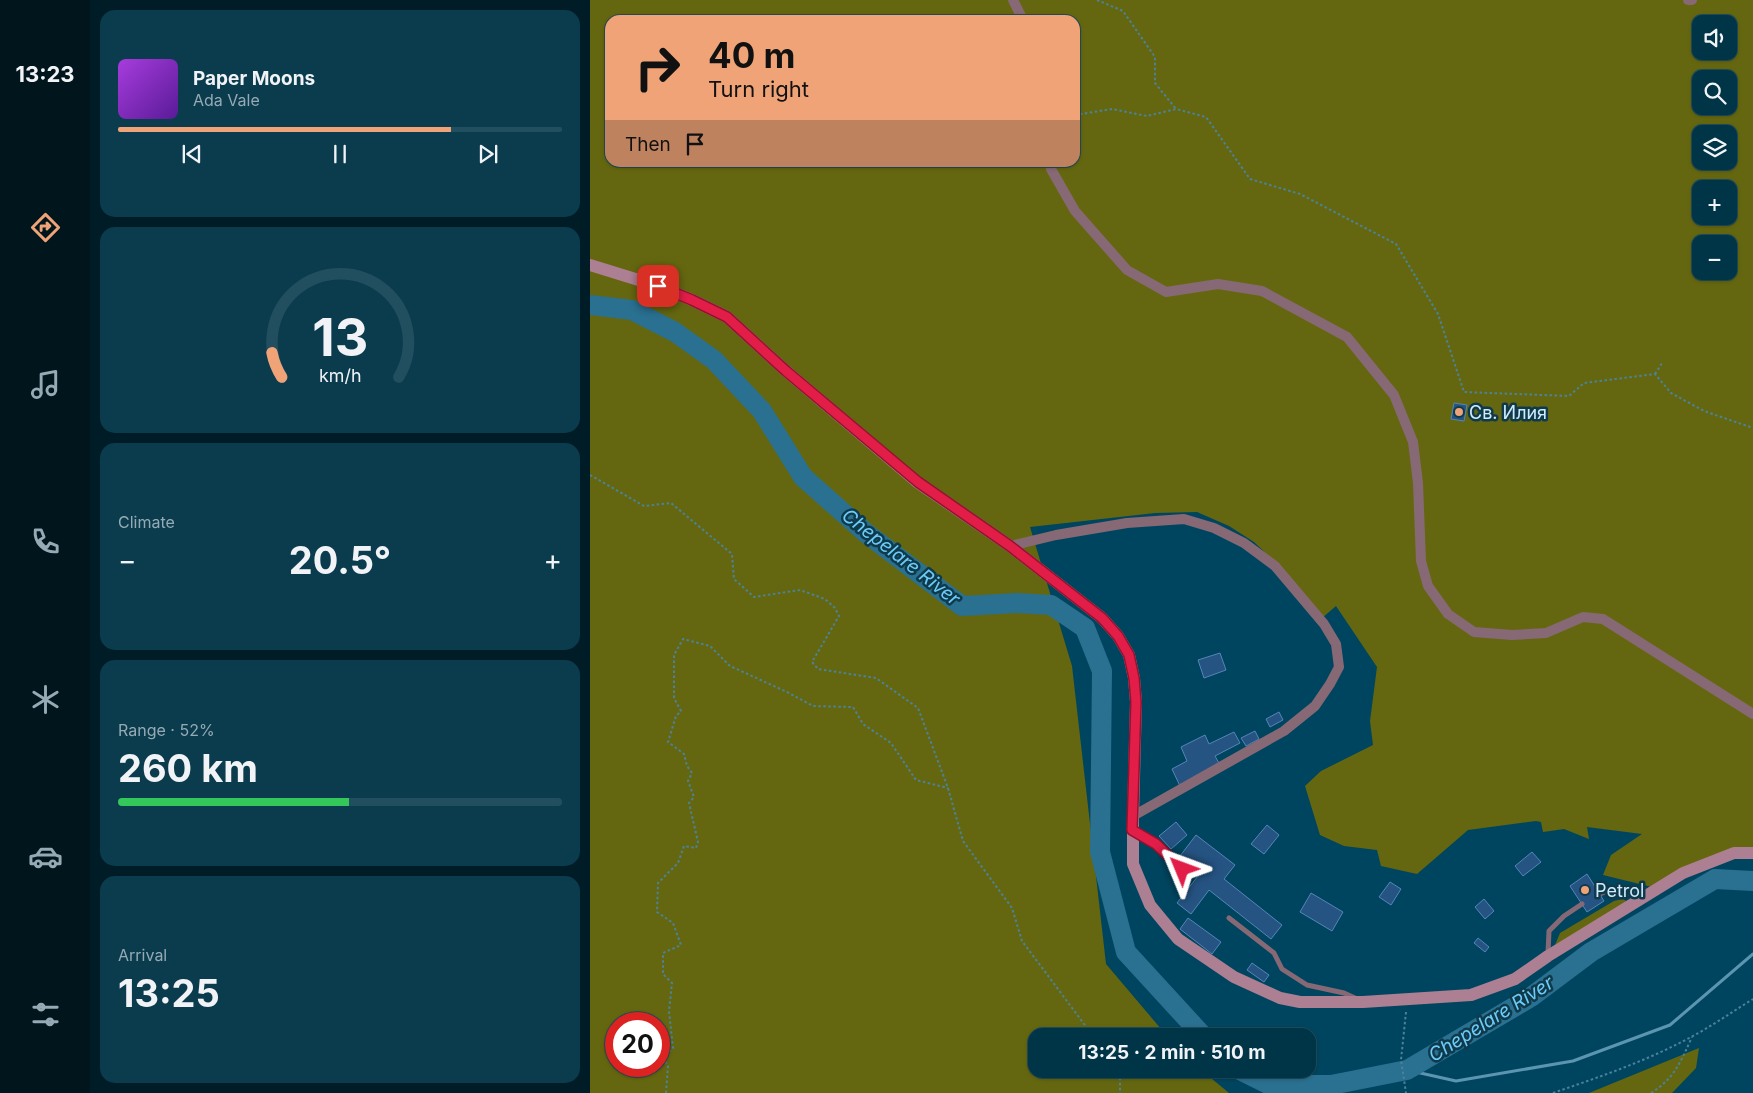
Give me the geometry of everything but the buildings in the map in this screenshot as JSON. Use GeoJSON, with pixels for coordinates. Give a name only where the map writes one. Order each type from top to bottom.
{"type":"FeatureCollection","features":[{"type":"Feature","properties":{"kind":"main road"},"geometry":{"type":"LineString","coordinates":[[590,265],[658,286],[727,317],[786,371],[918,482],[1010,546],[1102,618],[1118,636],[1129,655],[1134,678],[1136,702],[1132,823],[1133,864],[1150,905],[1178,939],[1234,977],[1280,998],[1300,1002],[1362,1002],[1470,995],[1515,979],[1548,956],[1683,873],[1734,853],[1753,853]]}},
{"type":"Feature","properties":{"kind":"street"},"geometry":{"type":"LineString","coordinates":[[1014,0],[1021,15]]}},
{"type":"Feature","properties":{"kind":"street"},"geometry":{"type":"LineString","coordinates":[[1051,167],[1075,211],[1127,270],[1166,292],[1218,284],[1262,291],[1347,337],[1394,395],[1413,442],[1418,483],[1421,561],[1428,586],[1448,614],[1474,632],[1512,635],[1546,633],[1583,617],[1603,620],[1753,714]]}},
{"type":"Feature","properties":{"kind":"street"},"geometry":{"type":"LineString","coordinates":[[1010,546],[1056,535],[1127,523],[1184,519],[1214,528],[1244,543],[1275,566],[1324,624],[1336,644],[1338,667],[1330,684],[1315,706],[1284,731],[1132,823]]}},
{"type":"Feature","properties":{"kind":"lane"},"geometry":{"type":"LineString","coordinates":[[1132,823],[1182,869]]}},
{"type":"Feature","properties":{"kind":"lane"},"geometry":{"type":"LineString","coordinates":[[1600,894],[1611,890],[1644,896]]}},
{"type":"Feature","properties":{"kind":"lane"},"geometry":{"type":"LineString","coordinates":[[1548,956],[1550,931],[1564,916],[1582,904]]}},
{"type":"Feature","properties":{"kind":"lane"},"geometry":{"type":"LineString","coordinates":[[1230,918],[1274,953],[1282,969],[1306,986],[1344,992],[1362,1002]]}},
{"type":"Feature","properties":{"kind":"path"},"geometry":{"type":"LineString","coordinates":[[1097,0],[1123,11],[1155,57],[1155,83],[1176,109]]}},
{"type":"Feature","properties":{"kind":"path"},"geometry":{"type":"LineString","coordinates":[[1080,113],[1112,109],[1147,116],[1176,109],[1206,117],[1250,179],[1300,194],[1396,244],[1438,314],[1464,392],[1569,396],[1584,383],[1655,374]]}},
{"type":"Feature","properties":{"kind":"path"},"geometry":{"type":"LineString","coordinates":[[1655,374],[1662,363]]}},
{"type":"Feature","properties":{"kind":"path"},"geometry":{"type":"LineString","coordinates":[[1655,374],[1671,393],[1704,412],[1753,428]]}},
{"type":"Feature","properties":{"kind":"path"},"geometry":{"type":"LineString","coordinates":[[590,476],[644,506],[671,503],[732,554],[734,579],[754,597],[800,590],[825,599],[836,608],[839,616],[812,662],[818,669],[876,678],[918,708],[948,788],[963,840],[1012,908],[1022,941],[1087,1028]]}},
{"type":"Feature","properties":{"kind":"path"},"geometry":{"type":"LineString","coordinates":[[666,1093],[668,1066],[663,1058],[673,1048],[670,1010],[672,983],[663,974],[663,953],[681,945],[673,923],[657,912],[658,883],[678,863],[684,846],[696,848],[698,842],[689,803],[694,797],[688,781],[692,773],[687,766],[684,754],[668,742],[676,716],[681,711],[674,698],[674,654],[683,639],[710,646],[730,666],[813,706],[853,707],[863,724],[891,743],[916,780],[948,788]]}},
{"type":"Feature","properties":{"kind":"path"},"geometry":{"type":"LineString","coordinates":[[1553,1093],[1591,1080],[1692,1037],[1753,999]]}},
{"type":"Feature","properties":{"kind":"path"},"geometry":{"type":"LineString","coordinates":[[1406,1093],[1401,1060],[1407,1000]]}},
{"type":"Feature","properties":{"kind":"path"},"geometry":{"type":"LineString","coordinates":[[1652,1093],[1664,1085],[1678,1066],[1692,1037]]}},
{"type":"Feature","properties":{"kind":"path"},"geometry":{"type":"LineString","coordinates":[[1120,1078],[1120,1093]]}},
{"type":"Feature","properties":{"kind":"shaded area"},"geometry":{"type":"Polygon","coordinates":[[[590,0],[1753,0],[1753,849],[1652,887],[1603,875],[1611,855],[1642,834],[1587,827],[1589,839],[1564,829],[1543,832],[1541,822],[1536,821],[1468,830],[1417,874],[1381,866],[1377,850],[1344,846],[1320,835],[1305,786],[1321,771],[1373,745],[1370,721],[1377,667],[1336,606],[1322,618],[1278,565],[1254,542],[1229,526],[1197,512],[1155,513],[1030,527],[1072,666],[1106,964],[1160,1028],[1028,1028],[1028,1078],[1211,1078],[1229,1093],[590,1093],[590,0]]]}},
{"type":"Feature","properties":{"kind":"shaded area"},"geometry":{"type":"Polygon","coordinates":[[[1623,899],[1631,904],[1555,945],[1560,933],[1614,901],[1623,899]]]}},
{"type":"Feature","properties":{"kind":"shaded area"},"geometry":{"type":"Polygon","coordinates":[[[1699,1048],[1696,1068],[1672,1093],[1589,1093],[1699,1048]]]}},
{"type":"Feature","properties":{"kind":"waterway","name":"Chepelare River"},"geometry":{"type":"LineString","coordinates":[[590,305],[632,310],[675,332],[714,360],[762,411],[803,477],[866,533],[962,606],[1017,603],[1051,605],[1085,628],[1102,671],[1100,852],[1126,952],[1196,1028]]}},
{"type":"Feature","properties":{"kind":"waterway","name":"Chepelare River"},"geometry":{"type":"LineString","coordinates":[[1256,1078],[1270,1085],[1331,1085],[1407,1070],[1531,997],[1591,952],[1715,879],[1753,881]]}},
{"type":"Feature","properties":{"kind":"waterway"},"geometry":{"type":"LineString","coordinates":[[1407,1070],[1456,1081],[1573,1061],[1670,1025],[1753,954]]}},
{"type":"Feature","properties":{"kind":"place","name":"Св. Илия"},"geometry":{"type":"Point","coordinates":[1459,412]}},
{"type":"Feature","properties":{"kind":"place","name":"Petrol"},"geometry":{"type":"Point","coordinates":[1585,890]}},
{"type":"Feature","properties":{"kind":"route"},"geometry":{"type":"LineString","coordinates":[[658,286],[727,317],[786,371],[918,482],[1010,546],[1102,618],[1118,636],[1129,655],[1134,678],[1136,702],[1132,830],[1156,844],[1182,869]]}}]}
